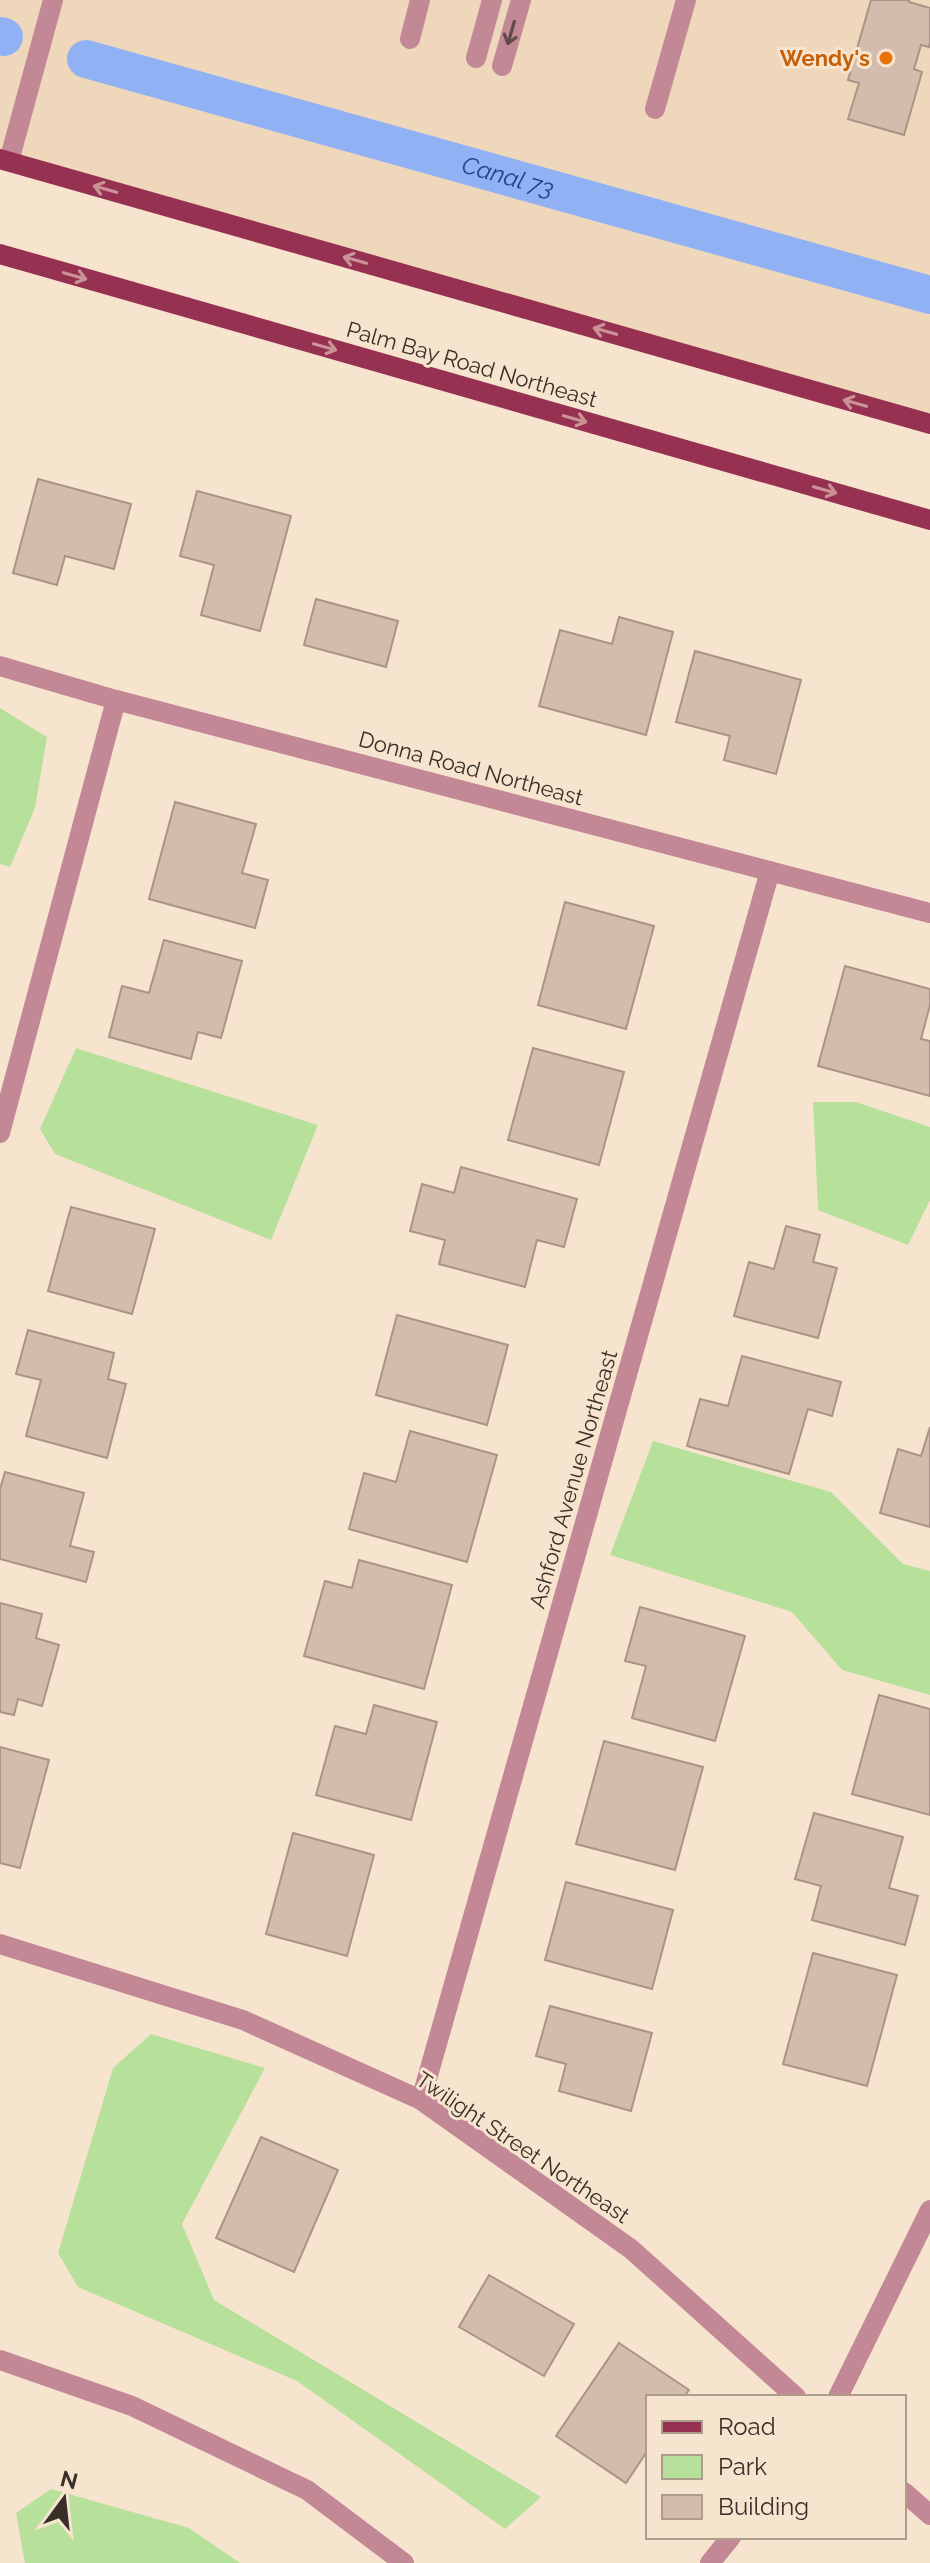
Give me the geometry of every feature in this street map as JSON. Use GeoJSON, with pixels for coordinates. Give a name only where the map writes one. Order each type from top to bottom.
{"type":"FeatureCollection","features":[{"type":"Feature","properties":{"kind":"main road"},"geometry":{"type":"LineString","coordinates":[[4,160],[930,424]]}},
{"type":"Feature","properties":{"kind":"main road","name":"Palm Bay Road Northeast"},"geometry":{"type":"LineString","coordinates":[[0,254],[930,520]]}},
{"type":"Feature","properties":{"kind":"street"},"geometry":{"type":"LineString","coordinates":[[4,160],[53,0]]}},
{"type":"Feature","properties":{"kind":"street"},"geometry":{"type":"LineString","coordinates":[[410,39],[420,0]]}},
{"type":"Feature","properties":{"kind":"street"},"geometry":{"type":"LineString","coordinates":[[476,58],[492,0]]}},
{"type":"Feature","properties":{"kind":"street"},"geometry":{"type":"LineString","coordinates":[[502,66],[521,0]]}},
{"type":"Feature","properties":{"kind":"street"},"geometry":{"type":"LineString","coordinates":[[655,109],[686,0]]}},
{"type":"Feature","properties":{"kind":"street","name":"Donna Road Northeast"},"geometry":{"type":"LineString","coordinates":[[0,666],[116,700],[930,913]]}},
{"type":"Feature","properties":{"kind":"street"},"geometry":{"type":"LineString","coordinates":[[0,1133],[116,700]]}},
{"type":"Feature","properties":{"kind":"street","name":"Ashford Avenue Northeast"},"geometry":{"type":"LineString","coordinates":[[421,2100],[770,871]]}},
{"type":"Feature","properties":{"kind":"street","name":"Twilight Street Northeast"},"geometry":{"type":"LineString","coordinates":[[0,1944],[243,2020],[421,2100],[631,2249],[794,2395]]}},
{"type":"Feature","properties":{"kind":"street"},"geometry":{"type":"LineString","coordinates":[[839,2395],[930,2210]]}},
{"type":"Feature","properties":{"kind":"street"},"geometry":{"type":"LineString","coordinates":[[0,2360],[132,2406],[307,2490],[404,2563]]}},
{"type":"Feature","properties":{"kind":"street"},"geometry":{"type":"LineString","coordinates":[[906,2494],[930,2515]]}},
{"type":"Feature","properties":{"kind":"street"},"geometry":{"type":"LineString","coordinates":[[710,2563],[729,2539]]}},
{"type":"Feature","properties":{"kind":"shaded area"},"geometry":{"type":"Polygon","coordinates":[[[0,0],[930,0],[930,424],[0,159],[0,0]]]}},
{"type":"Feature","properties":{"kind":"green space"},"geometry":{"type":"Polygon","coordinates":[[[0,708],[47,737],[35,808],[10,867],[0,864],[0,708]]]}},
{"type":"Feature","properties":{"kind":"green space"},"geometry":{"type":"Polygon","coordinates":[[[76,1048],[318,1125],[271,1240],[55,1154],[40,1129],[76,1048]]]}},
{"type":"Feature","properties":{"kind":"green space"},"geometry":{"type":"Polygon","coordinates":[[[813,1102],[856,1102],[930,1127],[930,1200],[908,1245],[818,1210],[813,1102]]]}},
{"type":"Feature","properties":{"kind":"green space"},"geometry":{"type":"Polygon","coordinates":[[[653,1441],[831,1492],[903,1564],[930,1571],[930,1695],[842,1670],[792,1612],[610,1555],[653,1441]]]}},
{"type":"Feature","properties":{"kind":"green space"},"geometry":{"type":"Polygon","coordinates":[[[151,2034],[265,2068],[182,2224],[214,2300],[541,2497],[505,2529],[297,2381],[78,2287],[58,2253],[113,2068],[151,2034]]]}},
{"type":"Feature","properties":{"kind":"green space"},"geometry":{"type":"Polygon","coordinates":[[[51,2489],[189,2528],[240,2563],[25,2563],[16,2513],[51,2489]]]}},
{"type":"Feature","properties":{"kind":"building","name":"Wendy's"},"geometry":{"type":"Polygon","coordinates":[[[871,0],[909,0],[930,8],[930,43],[929,47],[921,45],[914,69],[922,72],[904,135],[848,119],[859,83],[848,80],[871,0]]]}},
{"type":"Feature","properties":{"kind":"building"},"geometry":{"type":"Polygon","coordinates":[[[38,479],[131,504],[114,569],[65,556],[57,585],[13,573],[38,479]]]}},
{"type":"Feature","properties":{"kind":"building"},"geometry":{"type":"Polygon","coordinates":[[[197,491],[291,516],[260,631],[201,615],[214,565],[180,556],[197,491]]]}},
{"type":"Feature","properties":{"kind":"building"},"geometry":{"type":"Polygon","coordinates":[[[316,599],[398,621],[386,667],[304,645],[316,599]]]}},
{"type":"Feature","properties":{"kind":"building"},"geometry":{"type":"Polygon","coordinates":[[[619,617],[673,632],[646,735],[539,706],[560,630],[612,644],[619,617]]]}},
{"type":"Feature","properties":{"kind":"building"},"geometry":{"type":"Polygon","coordinates":[[[695,651],[801,680],[776,774],[724,760],[730,736],[676,722],[695,651]]]}},
{"type":"Feature","properties":{"kind":"building"},"geometry":{"type":"Polygon","coordinates":[[[175,802],[256,824],[242,873],[268,880],[255,928],[149,899],[175,802]]]}},
{"type":"Feature","properties":{"kind":"building"},"geometry":{"type":"Polygon","coordinates":[[[565,902],[654,926],[626,1029],[538,1005],[565,902]]]}},
{"type":"Feature","properties":{"kind":"building"},"geometry":{"type":"Polygon","coordinates":[[[164,940],[242,961],[221,1038],[198,1032],[191,1059],[109,1037],[122,986],[149,993],[164,940]]]}},
{"type":"Feature","properties":{"kind":"building"},"geometry":{"type":"Polygon","coordinates":[[[845,966],[930,989],[930,1005],[921,1039],[930,1041],[930,1096],[818,1066],[845,966]]]}},
{"type":"Feature","properties":{"kind":"building"},"geometry":{"type":"Polygon","coordinates":[[[533,1048],[624,1072],[599,1165],[508,1140],[533,1048]]]}},
{"type":"Feature","properties":{"kind":"building"},"geometry":{"type":"Polygon","coordinates":[[[461,1167],[577,1199],[564,1247],[537,1240],[525,1287],[439,1264],[445,1240],[410,1231],[422,1184],[454,1193],[461,1167]]]}},
{"type":"Feature","properties":{"kind":"building"},"geometry":{"type":"Polygon","coordinates":[[[71,1207],[155,1229],[132,1314],[48,1291],[71,1207]]]}},
{"type":"Feature","properties":{"kind":"building"},"geometry":{"type":"Polygon","coordinates":[[[786,1226],[820,1235],[813,1262],[837,1268],[818,1338],[734,1316],[749,1262],[774,1269],[786,1226]]]}},
{"type":"Feature","properties":{"kind":"building"},"geometry":{"type":"Polygon","coordinates":[[[397,1315],[508,1345],[487,1425],[376,1395],[397,1315]]]}},
{"type":"Feature","properties":{"kind":"building"},"geometry":{"type":"Polygon","coordinates":[[[28,1330],[114,1353],[108,1379],[126,1384],[107,1458],[26,1436],[41,1380],[16,1374],[28,1330]]]}},
{"type":"Feature","properties":{"kind":"building"},"geometry":{"type":"Polygon","coordinates":[[[742,1356],[841,1382],[832,1416],[808,1409],[789,1474],[687,1446],[700,1399],[728,1406],[742,1356]]]}},
{"type":"Feature","properties":{"kind":"building"},"geometry":{"type":"Polygon","coordinates":[[[930,1427],[930,1527],[880,1513],[898,1449],[921,1456],[930,1427]]]}},
{"type":"Feature","properties":{"kind":"building"},"geometry":{"type":"Polygon","coordinates":[[[410,1431],[497,1455],[467,1562],[349,1529],[364,1473],[396,1482],[410,1431]]]}},
{"type":"Feature","properties":{"kind":"building"},"geometry":{"type":"Polygon","coordinates":[[[5,1472],[84,1493],[70,1546],[94,1552],[86,1582],[0,1559],[0,1489],[5,1472]]]}},
{"type":"Feature","properties":{"kind":"building"},"geometry":{"type":"Polygon","coordinates":[[[359,1560],[452,1585],[424,1689],[304,1656],[325,1581],[352,1588],[359,1560]]]}},
{"type":"Feature","properties":{"kind":"building"},"geometry":{"type":"Polygon","coordinates":[[[0,1603],[42,1614],[36,1638],[59,1645],[42,1706],[18,1699],[14,1715],[0,1712],[0,1603]]]}},
{"type":"Feature","properties":{"kind":"building"},"geometry":{"type":"Polygon","coordinates":[[[640,1607],[745,1636],[715,1741],[632,1718],[646,1666],[625,1661],[640,1607]]]}},
{"type":"Feature","properties":{"kind":"building"},"geometry":{"type":"Polygon","coordinates":[[[879,1695],[930,1709],[930,1815],[852,1794],[879,1695]]]}},
{"type":"Feature","properties":{"kind":"building"},"geometry":{"type":"Polygon","coordinates":[[[374,1705],[437,1722],[411,1820],[316,1795],[335,1726],[366,1734],[374,1705]]]}},
{"type":"Feature","properties":{"kind":"building"},"geometry":{"type":"Polygon","coordinates":[[[604,1741],[703,1767],[675,1870],[576,1844],[604,1741]]]}},
{"type":"Feature","properties":{"kind":"building"},"geometry":{"type":"Polygon","coordinates":[[[0,1747],[49,1760],[20,1868],[0,1863],[0,1747]]]}},
{"type":"Feature","properties":{"kind":"building"},"geometry":{"type":"Polygon","coordinates":[[[814,1813],[903,1837],[889,1888],[918,1896],[905,1945],[812,1920],[821,1886],[795,1879],[814,1813]]]}},
{"type":"Feature","properties":{"kind":"building"},"geometry":{"type":"Polygon","coordinates":[[[293,1833],[374,1855],[347,1956],[266,1934],[293,1833]]]}},
{"type":"Feature","properties":{"kind":"building"},"geometry":{"type":"Polygon","coordinates":[[[566,1882],[673,1910],[652,1989],[545,1960],[566,1882]]]}},
{"type":"Feature","properties":{"kind":"building"},"geometry":{"type":"Polygon","coordinates":[[[813,1953],[897,1975],[867,2086],[783,2064],[813,1953]]]}},
{"type":"Feature","properties":{"kind":"building"},"geometry":{"type":"Polygon","coordinates":[[[550,2006],[652,2033],[631,2111],[559,2091],[566,2064],[536,2056],[550,2006]]]}},
{"type":"Feature","properties":{"kind":"building"},"geometry":{"type":"Polygon","coordinates":[[[261,2137],[338,2170],[294,2272],[216,2238],[261,2137]]]}},
{"type":"Feature","properties":{"kind":"building"},"geometry":{"type":"Polygon","coordinates":[[[489,2275],[574,2324],[544,2376],[459,2327],[489,2275]]]}},
{"type":"Feature","properties":{"kind":"building"},"geometry":{"type":"Polygon","coordinates":[[[619,2343],[689,2390],[685,2395],[646,2395],[646,2453],[626,2483],[556,2436],[619,2343]]]}},
{"type":"Feature","properties":{"kind":"waterway","name":"Canal 73"},"geometry":{"type":"LineString","coordinates":[[0,36],[4,37]]}},
{"type":"Feature","properties":{"kind":"waterway","name":"Canal 73"},"geometry":{"type":"LineString","coordinates":[[86,59],[930,295]]}},
{"type":"Feature","properties":{"kind":"place","name":"Wendy's"},"geometry":{"type":"Point","coordinates":[886,58]}}]}
